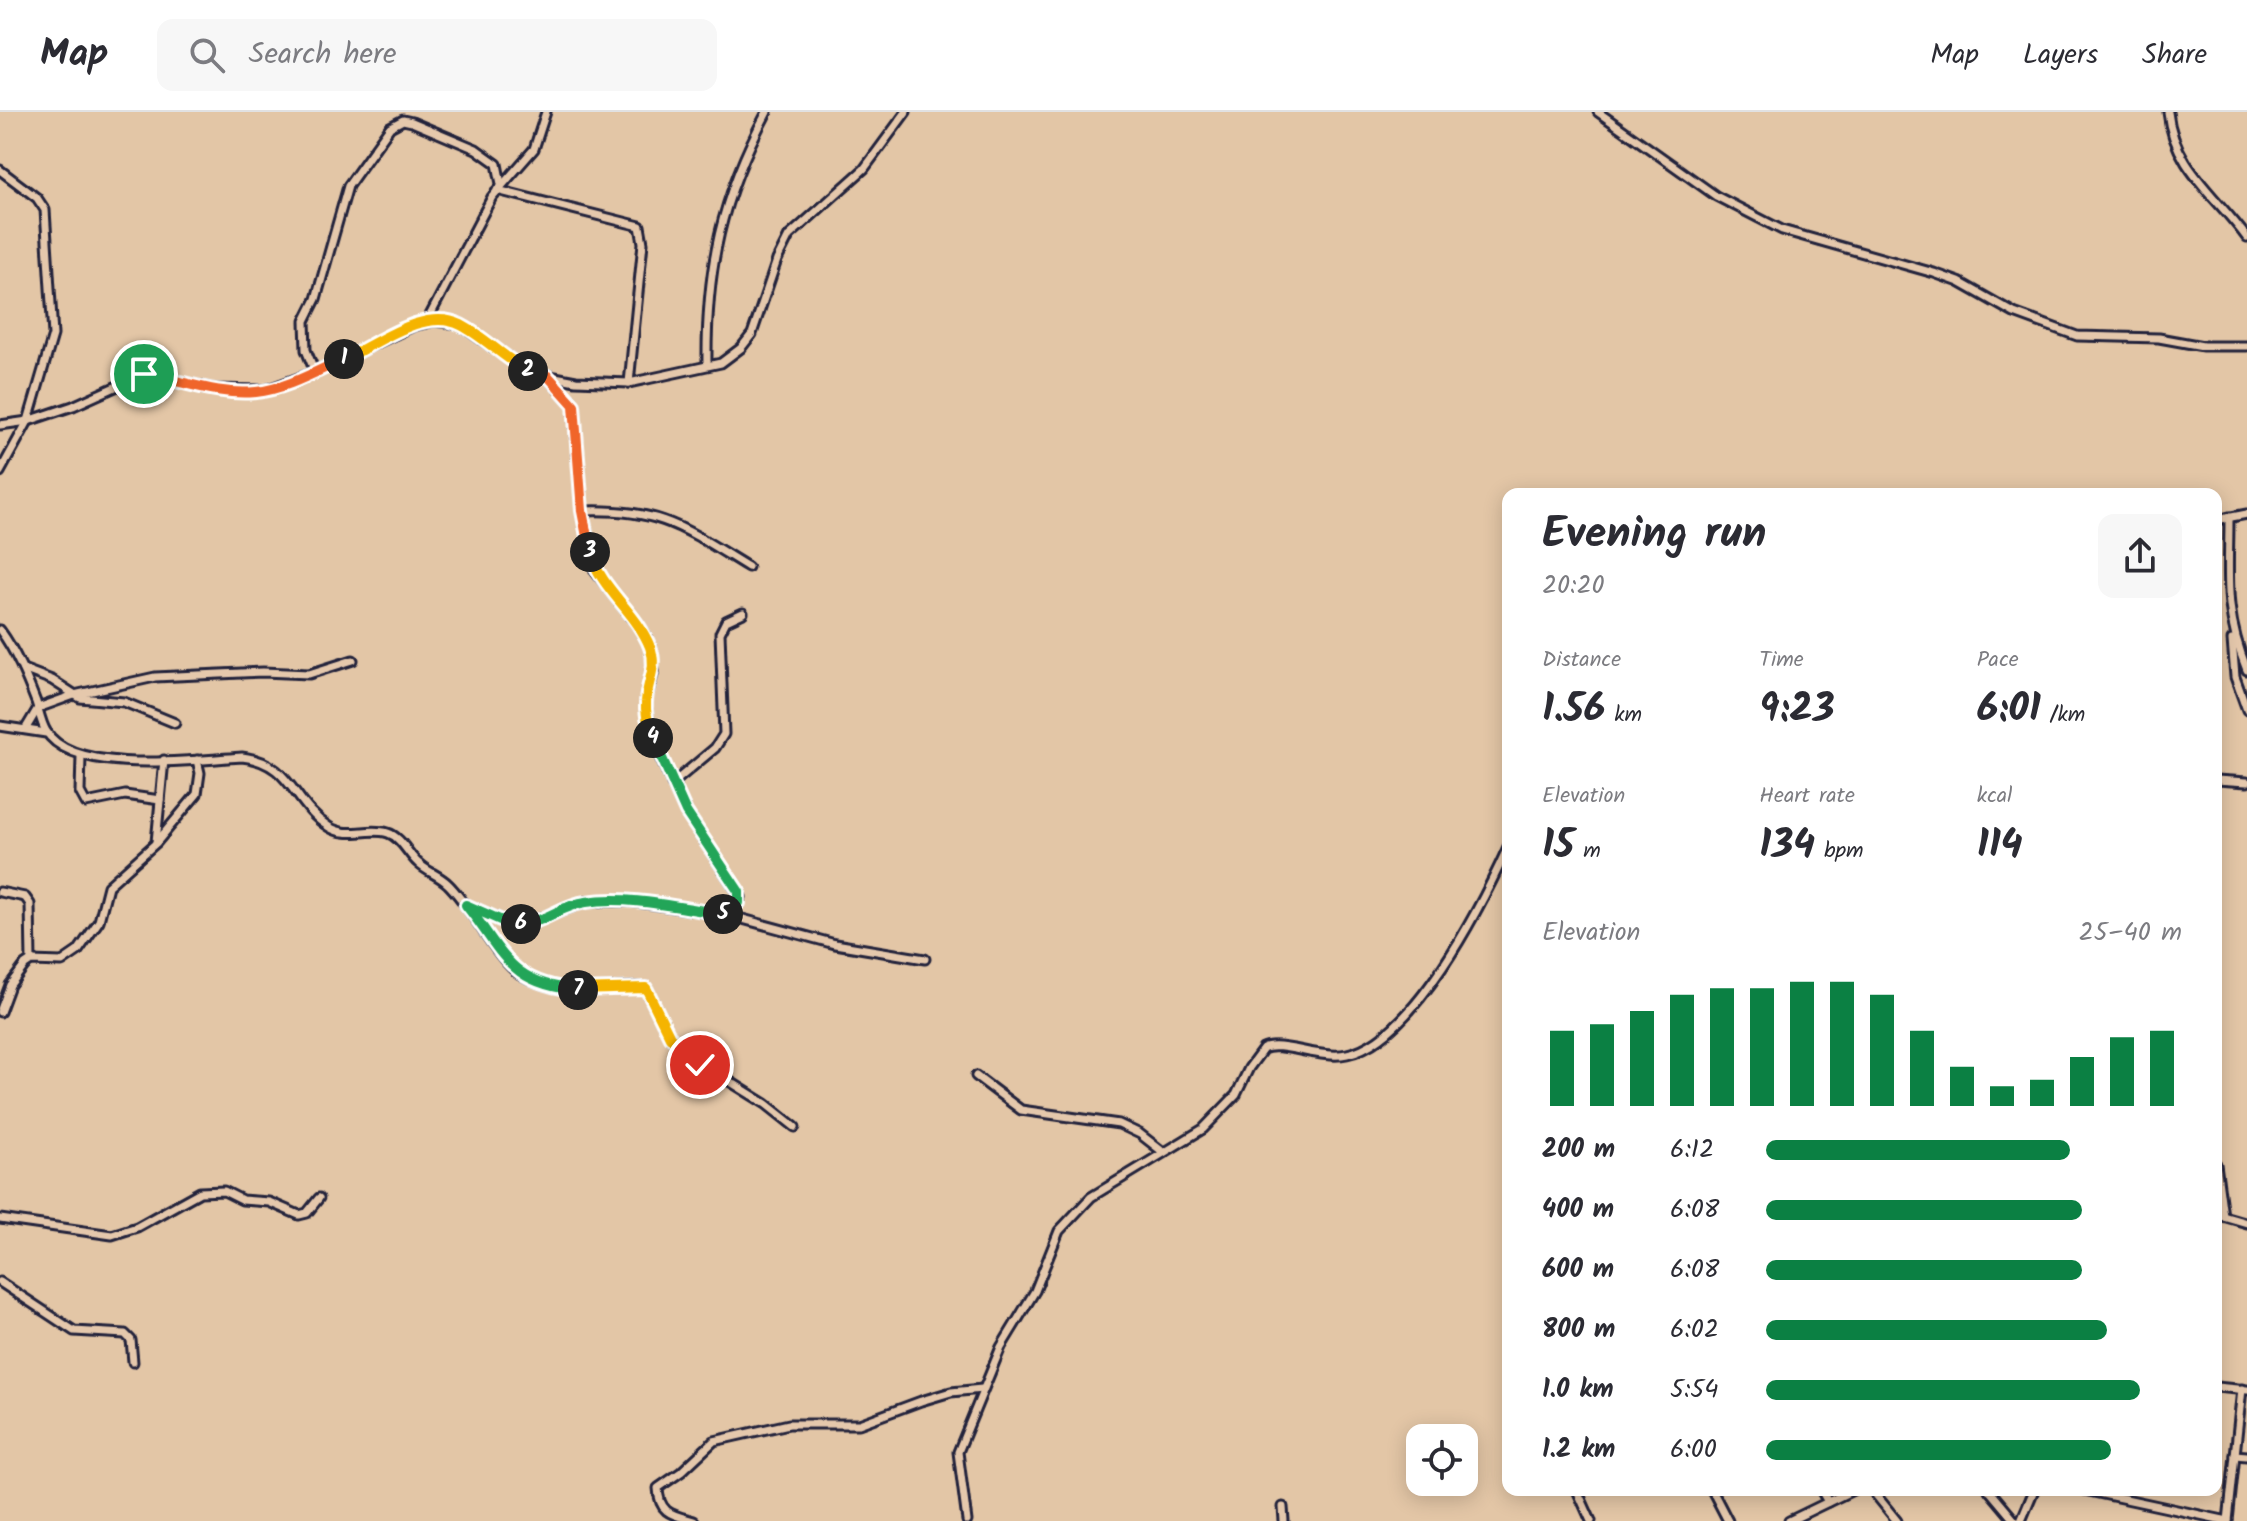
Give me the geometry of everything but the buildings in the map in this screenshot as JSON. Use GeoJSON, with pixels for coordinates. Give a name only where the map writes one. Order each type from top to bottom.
{"type":"FeatureCollection","features":[{"type":"Feature","properties":{"kind":"street"},"geometry":{"type":"LineString","coordinates":[[426,323],[499,187],[522,166],[534,149],[546,112]]}},
{"type":"Feature","properties":{"kind":"street"},"geometry":{"type":"LineString","coordinates":[[707,365],[709,276],[717,232],[736,174],[767,112]]}},
{"type":"Feature","properties":{"kind":"street"},"geometry":{"type":"LineString","coordinates":[[0,425],[28,421],[97,397],[140,375],[212,389],[253,392],[315,372],[413,326],[444,321],[459,324],[529,372],[548,376],[629,383],[721,363],[748,339],[789,236],[864,169],[906,112]]}},
{"type":"Feature","properties":{"kind":"street"},"geometry":{"type":"LineString","coordinates":[[1599,112],[1697,185],[1782,230],[1934,273],[2051,329],[2077,336],[2159,338],[2215,347],[2247,346]]}},
{"type":"Feature","properties":{"kind":"street"},"geometry":{"type":"LineString","coordinates":[[2168,112],[2172,137],[2181,159],[2247,238]]}},
{"type":"Feature","properties":{"kind":"street"},"geometry":{"type":"LineString","coordinates":[[315,372],[306,350],[305,321],[316,299],[348,186],[390,127],[399,121],[412,122],[476,149],[497,164],[499,187]]}},
{"type":"Feature","properties":{"kind":"street"},"geometry":{"type":"LineString","coordinates":[[0,170],[37,198],[47,219],[53,335],[28,421],[0,472]]}},
{"type":"Feature","properties":{"kind":"street"},"geometry":{"type":"LineString","coordinates":[[499,187],[640,226],[643,243],[629,383]]}},
{"type":"Feature","properties":{"kind":"street"},"geometry":{"type":"LineString","coordinates":[[548,376],[574,405],[582,511],[595,571],[644,633],[651,648],[654,671],[646,699],[647,714],[659,755],[700,836],[739,892],[739,903],[724,914]]}},
{"type":"Feature","properties":{"kind":"street"},"geometry":{"type":"LineString","coordinates":[[582,511],[629,511],[665,521],[692,531],[748,567]]}},
{"type":"Feature","properties":{"kind":"street"},"geometry":{"type":"LineString","coordinates":[[2222,519],[2247,514]]}},
{"type":"Feature","properties":{"kind":"street"},"geometry":{"type":"LineString","coordinates":[[2229,517],[2226,556],[2235,677],[2247,710]]}},
{"type":"Feature","properties":{"kind":"street"},"geometry":{"type":"LineString","coordinates":[[672,784],[715,748],[725,732],[720,633],[726,621],[743,613]]}},
{"type":"Feature","properties":{"kind":"street"},"geometry":{"type":"LineString","coordinates":[[0,630],[23,669],[46,733]]}},
{"type":"Feature","properties":{"kind":"street"},"geometry":{"type":"LineString","coordinates":[[2232,633],[2247,670]]}},
{"type":"Feature","properties":{"kind":"street"},"geometry":{"type":"LineString","coordinates":[[26,728],[38,708],[74,695],[155,677],[263,672],[309,674],[353,660]]}},
{"type":"Feature","properties":{"kind":"street"},"geometry":{"type":"LineString","coordinates":[[23,669],[52,680],[74,695],[124,702],[175,723]]}},
{"type":"Feature","properties":{"kind":"street"},"geometry":{"type":"LineString","coordinates":[[0,726],[46,733],[81,756],[164,760],[242,757],[270,766],[291,782],[301,803],[331,828],[356,834],[393,834],[420,865],[443,879],[466,905],[511,968],[528,978],[575,990],[646,988],[670,1037],[681,1051],[766,1104],[795,1127]]}},
{"type":"Feature","properties":{"kind":"street"},"geometry":{"type":"LineString","coordinates":[[81,756],[80,792],[86,803],[125,795],[160,800]]}},
{"type":"Feature","properties":{"kind":"street"},"geometry":{"type":"LineString","coordinates":[[156,843],[164,760]]}},
{"type":"Feature","properties":{"kind":"street"},"geometry":{"type":"LineString","coordinates":[[0,1012],[16,975],[31,961],[62,962],[74,957],[99,921],[108,886],[156,843],[197,794],[200,773],[197,760]]}},
{"type":"Feature","properties":{"kind":"street"},"geometry":{"type":"LineString","coordinates":[[2222,780],[2247,782]]}},
{"type":"Feature","properties":{"kind":"street"},"geometry":{"type":"LineString","coordinates":[[967,1521],[958,1452],[1001,1347],[1035,1291],[1065,1221],[1091,1197],[1191,1138],[1236,1095],[1257,1057],[1268,1046],[1337,1056],[1363,1050],[1387,1033],[1416,1002],[1466,929],[1484,901],[1502,860]]}},
{"type":"Feature","properties":{"kind":"street"},"geometry":{"type":"LineString","coordinates":[[0,892],[25,897],[30,904],[31,961]]}},
{"type":"Feature","properties":{"kind":"street"},"geometry":{"type":"LineString","coordinates":[[466,905],[514,924],[542,920],[568,907],[594,901],[629,901],[724,914],[835,944],[925,959]]}},
{"type":"Feature","properties":{"kind":"street"},"geometry":{"type":"LineString","coordinates":[[976,1076],[1021,1110],[1119,1124],[1140,1134],[1163,1152]]}},
{"type":"Feature","properties":{"kind":"street"},"geometry":{"type":"LineString","coordinates":[[0,1219],[112,1235],[137,1227],[200,1192],[224,1191],[242,1200],[269,1202],[299,1215],[307,1213],[319,1198]]}},
{"type":"Feature","properties":{"kind":"street"},"geometry":{"type":"LineString","coordinates":[[2222,1216],[2247,1223]]}},
{"type":"Feature","properties":{"kind":"street"},"geometry":{"type":"LineString","coordinates":[[0,1282],[74,1331],[125,1334],[131,1340],[133,1362]]}},
{"type":"Feature","properties":{"kind":"street"},"geometry":{"type":"LineString","coordinates":[[2112,1496],[2228,1521],[2244,1390],[2222,1388]]}},
{"type":"Feature","properties":{"kind":"street"},"geometry":{"type":"LineString","coordinates":[[694,1521],[672,1517],[664,1511],[658,1488],[681,1472],[714,1441],[789,1424],[859,1424],[951,1392],[982,1389]]}},
{"type":"Feature","properties":{"kind":"street"},"geometry":{"type":"LineString","coordinates":[[2235,1455],[2247,1456]]}},
{"type":"Feature","properties":{"kind":"street"},"geometry":{"type":"LineString","coordinates":[[1580,1496],[1591,1521]]}},
{"type":"Feature","properties":{"kind":"street"},"geometry":{"type":"LineString","coordinates":[[1715,1496],[1728,1521]]}},
{"type":"Feature","properties":{"kind":"street"},"geometry":{"type":"LineString","coordinates":[[1824,1496],[1828,1502]]}},
{"type":"Feature","properties":{"kind":"street"},"geometry":{"type":"LineString","coordinates":[[1794,1520],[1840,1496]]}},
{"type":"Feature","properties":{"kind":"street"},"geometry":{"type":"LineString","coordinates":[[1877,1496],[1897,1521]]}},
{"type":"Feature","properties":{"kind":"street"},"geometry":{"type":"LineString","coordinates":[[1994,1496],[2015,1521]]}},
{"type":"Feature","properties":{"kind":"street"},"geometry":{"type":"LineString","coordinates":[[2021,1521],[2031,1496]]}},
{"type":"Feature","properties":{"kind":"street"},"geometry":{"type":"LineString","coordinates":[[1283,1507],[1284,1521]]}},
{"type":"Feature","properties":{"kind":"route"},"geometry":{"type":"LineString","coordinates":[[144,374],[212,389],[265,390],[315,372],[413,326],[444,321],[468,329],[509,361],[529,372],[548,376],[567,396],[574,405],[576,417],[582,511],[595,571],[644,633],[654,659],[646,699],[649,729],[686,812],[741,897],[739,903],[724,914],[629,901],[584,902],[527,924],[500,920],[466,905],[511,968],[538,982],[575,990],[646,988],[670,1037],[681,1051],[700,1065]]}}]}
